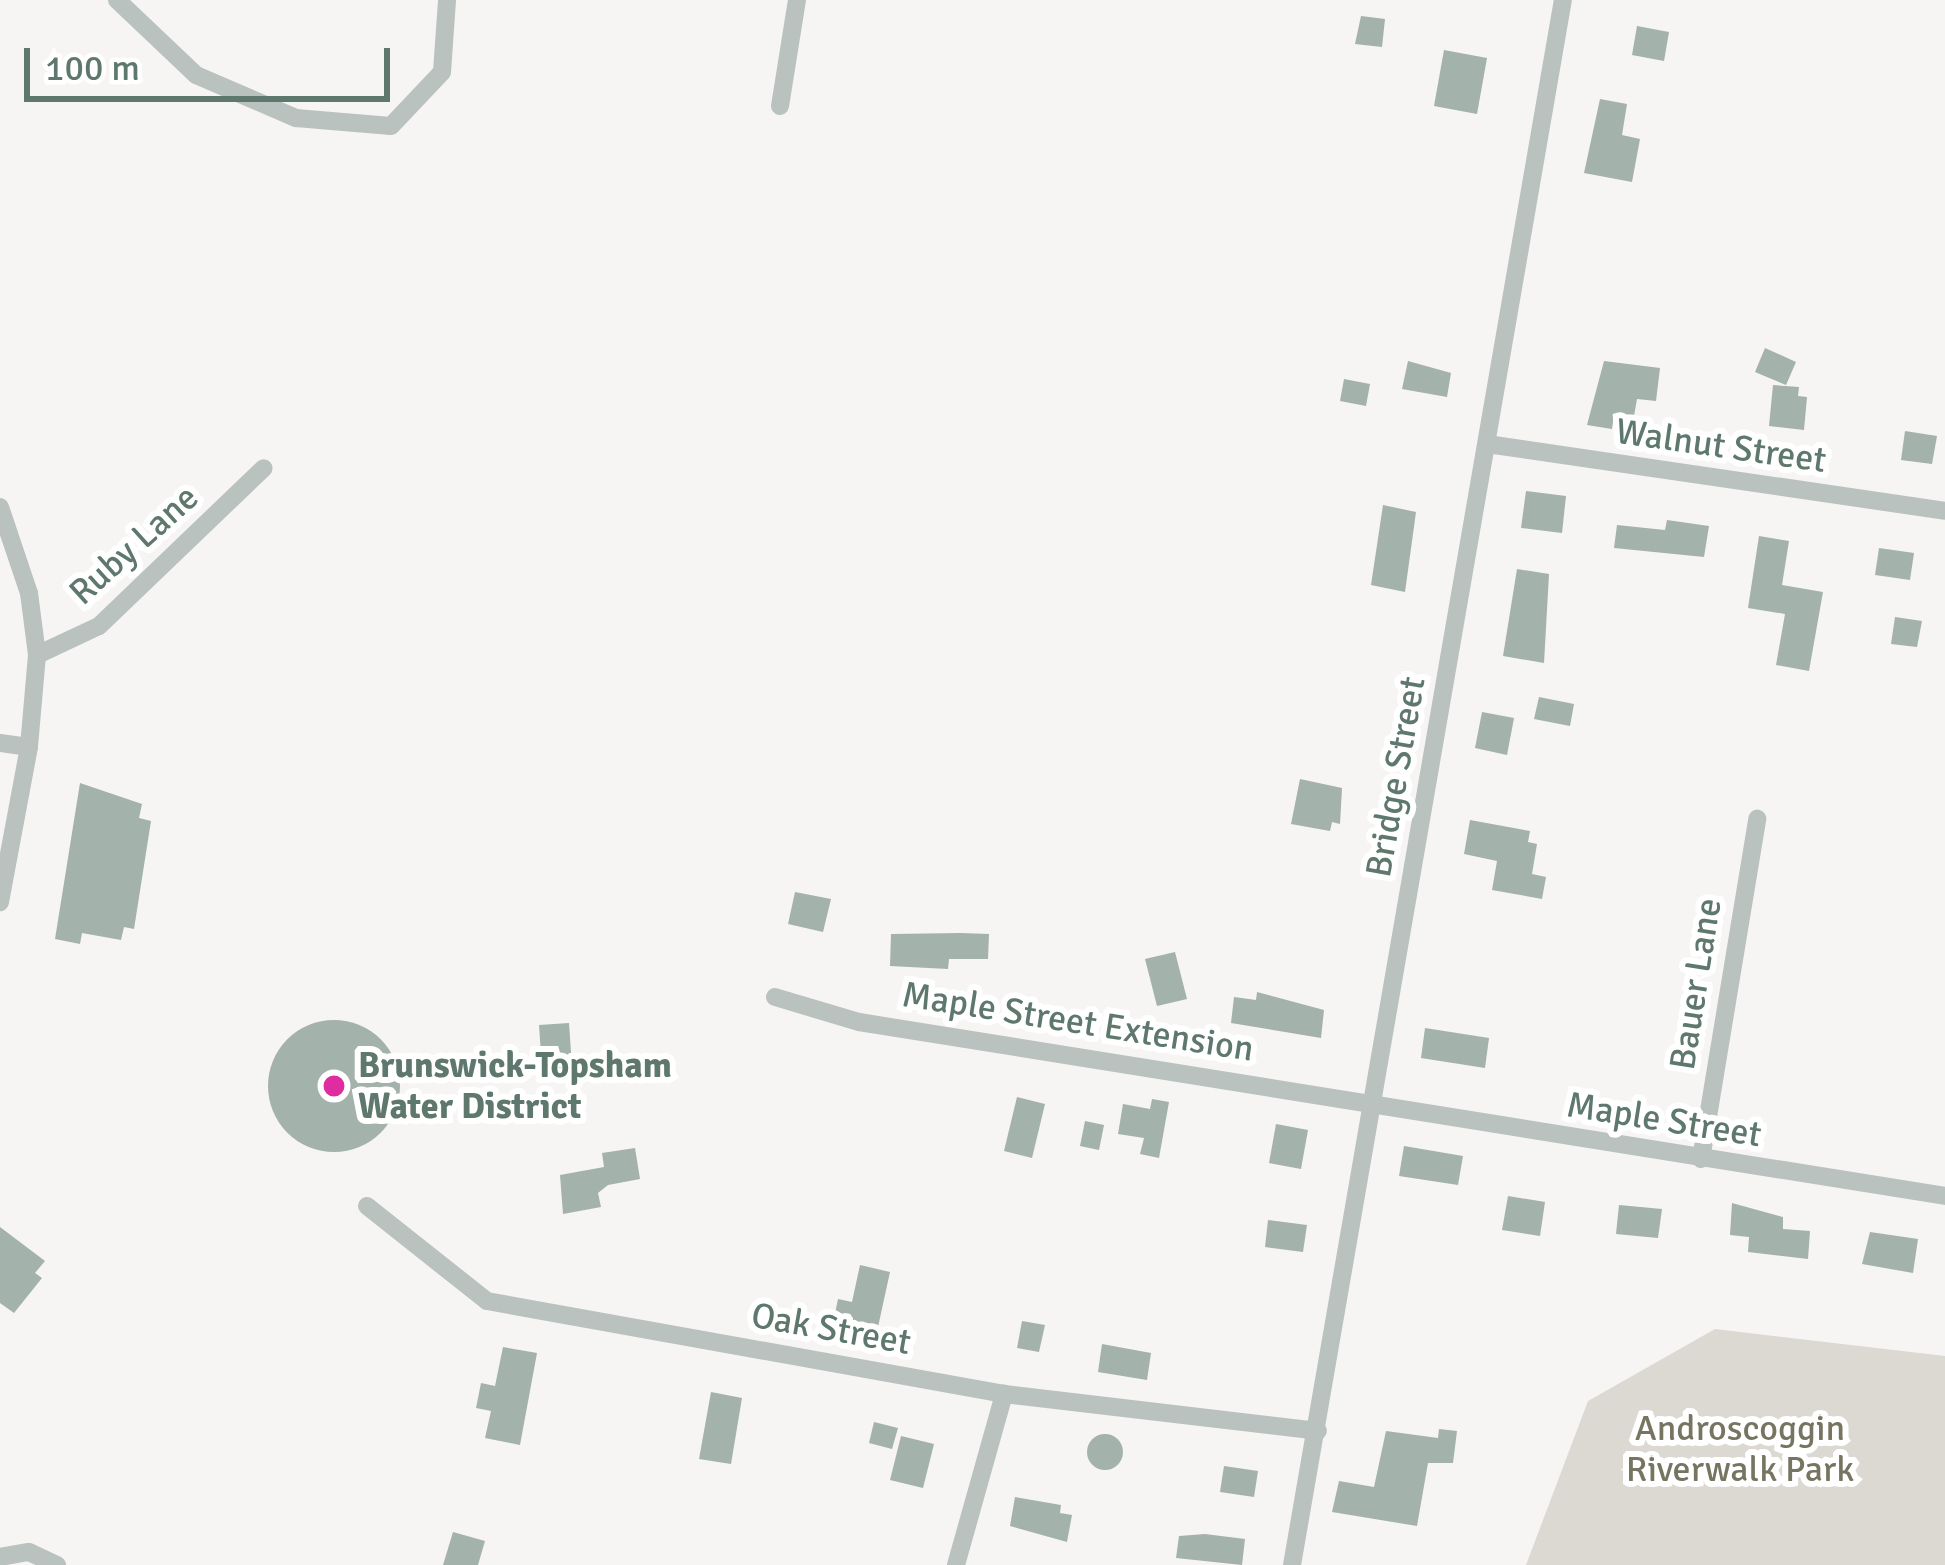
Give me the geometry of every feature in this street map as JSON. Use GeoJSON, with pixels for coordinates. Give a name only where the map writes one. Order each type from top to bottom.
{"type":"FeatureCollection","features":[{"type":"Feature","properties":{"kind":"street"},"geometry":{"type":"LineString","coordinates":[[117,0],[196,75],[296,118],[391,125],[442,72],[448,0]]}},
{"type":"Feature","properties":{"kind":"street"},"geometry":{"type":"LineString","coordinates":[[780,106],[797,0]]}},
{"type":"Feature","properties":{"kind":"street","name":"Bridge Street"},"geometry":{"type":"LineString","coordinates":[[1292,1565],[1563,0]]}},
{"type":"Feature","properties":{"kind":"street","name":"Walnut Street"},"geometry":{"type":"LineString","coordinates":[[1487,445],[1945,512]]}},
{"type":"Feature","properties":{"kind":"street","name":"Ruby Lane"},"geometry":{"type":"LineString","coordinates":[[37,655],[100,626],[264,468]]}},
{"type":"Feature","properties":{"kind":"street"},"geometry":{"type":"LineString","coordinates":[[0,507],[29,592],[37,655],[29,747],[0,902]]}},
{"type":"Feature","properties":{"kind":"street"},"geometry":{"type":"LineString","coordinates":[[0,743],[29,747]]}},
{"type":"Feature","properties":{"kind":"street","name":"Bauer Lane"},"geometry":{"type":"LineString","coordinates":[[1701,1159],[1757,819]]}},
{"type":"Feature","properties":{"kind":"street","name":"Maple Street Extension"},"geometry":{"type":"LineString","coordinates":[[775,997],[859,1022],[1373,1105]]}},
{"type":"Feature","properties":{"kind":"street","name":"Maple Street"},"geometry":{"type":"LineString","coordinates":[[1373,1105],[1945,1196]]}},
{"type":"Feature","properties":{"kind":"street","name":"Oak Street"},"geometry":{"type":"LineString","coordinates":[[367,1206],[487,1301],[1004,1394],[1318,1432]]}},
{"type":"Feature","properties":{"kind":"street"},"geometry":{"type":"LineString","coordinates":[[956,1565],[1004,1394]]}},
{"type":"Feature","properties":{"kind":"street"},"geometry":{"type":"LineString","coordinates":[[0,1557],[29,1552],[57,1565]]}},
{"type":"Feature","properties":{"kind":"green space","name":"Androscoggin Riverwalk Park"},"geometry":{"type":"Polygon","coordinates":[[[1715,1329],[1945,1356],[1945,1565],[1526,1565],[1588,1401],[1715,1329]]]}},
{"type":"Feature","properties":{"kind":"building"},"geometry":{"type":"Polygon","coordinates":[[[1361,16],[1385,19],[1382,47],[1355,44],[1361,16]]]}},
{"type":"Feature","properties":{"kind":"building"},"geometry":{"type":"Polygon","coordinates":[[[1637,26],[1669,32],[1664,61],[1632,55],[1637,26]]]}},
{"type":"Feature","properties":{"kind":"building"},"geometry":{"type":"Polygon","coordinates":[[[1444,50],[1487,58],[1477,114],[1434,106],[1444,50]]]}},
{"type":"Feature","properties":{"kind":"building"},"geometry":{"type":"Polygon","coordinates":[[[1600,99],[1627,104],[1622,135],[1640,139],[1632,182],[1584,173],[1600,99]]]}},
{"type":"Feature","properties":{"kind":"building"},"geometry":{"type":"Polygon","coordinates":[[[1765,348],[1796,362],[1786,385],[1755,372],[1765,348]]]}},
{"type":"Feature","properties":{"kind":"building"},"geometry":{"type":"Polygon","coordinates":[[[1408,361],[1451,373],[1447,397],[1402,389],[1408,361]]]}},
{"type":"Feature","properties":{"kind":"building"},"geometry":{"type":"Polygon","coordinates":[[[1604,361],[1660,368],[1656,401],[1637,399],[1634,416],[1614,414],[1612,429],[1587,425],[1604,361]]]}},
{"type":"Feature","properties":{"kind":"building"},"geometry":{"type":"Polygon","coordinates":[[[1344,379],[1370,384],[1366,406],[1340,401],[1344,379]]]}},
{"type":"Feature","properties":{"kind":"building"},"geometry":{"type":"Polygon","coordinates":[[[1773,385],[1799,387],[1798,396],[1807,397],[1804,430],[1769,426],[1773,385]]]}},
{"type":"Feature","properties":{"kind":"building"},"geometry":{"type":"Polygon","coordinates":[[[1905,431],[1937,436],[1932,464],[1901,460],[1905,431]]]}},
{"type":"Feature","properties":{"kind":"building"},"geometry":{"type":"Polygon","coordinates":[[[1526,491],[1566,496],[1562,533],[1521,528],[1526,491]]]}},
{"type":"Feature","properties":{"kind":"building"},"geometry":{"type":"Polygon","coordinates":[[[1383,505],[1416,512],[1405,592],[1371,585],[1383,505]]]}},
{"type":"Feature","properties":{"kind":"building"},"geometry":{"type":"Polygon","coordinates":[[[1667,520],[1709,526],[1704,557],[1614,548],[1617,525],[1665,530],[1667,520]]]}},
{"type":"Feature","properties":{"kind":"building"},"geometry":{"type":"Polygon","coordinates":[[[1759,536],[1789,541],[1782,585],[1823,592],[1809,671],[1776,665],[1785,614],[1748,608],[1759,536]]]}},
{"type":"Feature","properties":{"kind":"building"},"geometry":{"type":"Polygon","coordinates":[[[1879,548],[1914,553],[1910,580],[1875,575],[1879,548]]]}},
{"type":"Feature","properties":{"kind":"building"},"geometry":{"type":"Polygon","coordinates":[[[1517,569],[1549,574],[1544,663],[1503,656],[1517,569]]]}},
{"type":"Feature","properties":{"kind":"building"},"geometry":{"type":"Polygon","coordinates":[[[1895,617],[1922,621],[1917,647],[1891,644],[1895,617]]]}},
{"type":"Feature","properties":{"kind":"building"},"geometry":{"type":"Polygon","coordinates":[[[1539,697],[1574,704],[1570,726],[1534,719],[1539,697]]]}},
{"type":"Feature","properties":{"kind":"building"},"geometry":{"type":"Polygon","coordinates":[[[1482,712],[1514,718],[1507,755],[1475,748],[1482,712]]]}},
{"type":"Feature","properties":{"kind":"building"},"geometry":{"type":"Polygon","coordinates":[[[1300,779],[1342,788],[1340,824],[1332,822],[1330,831],[1291,824],[1300,779]]]}},
{"type":"Feature","properties":{"kind":"building"},"geometry":{"type":"Polygon","coordinates":[[[80,783],[142,804],[139,818],[151,821],[134,929],[124,927],[121,940],[82,933],[80,944],[55,939],[80,783]]]}},
{"type":"Feature","properties":{"kind":"building"},"geometry":{"type":"Polygon","coordinates":[[[1470,820],[1530,831],[1528,842],[1537,844],[1532,874],[1546,877],[1542,899],[1492,890],[1497,861],[1464,854],[1470,820]]]}},
{"type":"Feature","properties":{"kind":"building"},"geometry":{"type":"Polygon","coordinates":[[[795,892],[831,899],[823,932],[788,924],[795,892]]]}},
{"type":"Feature","properties":{"kind":"building"},"geometry":{"type":"Polygon","coordinates":[[[891,934],[989,934],[988,959],[949,959],[948,969],[890,966],[891,934]]]}},
{"type":"Feature","properties":{"kind":"building"},"geometry":{"type":"Polygon","coordinates":[[[1175,952],[1187,999],[1157,1006],[1145,959],[1175,952]]]}},
{"type":"Feature","properties":{"kind":"building"},"geometry":{"type":"Polygon","coordinates":[[[1257,992],[1324,1010],[1321,1038],[1231,1023],[1234,997],[1256,1000],[1257,992]]]}},
{"type":"Feature","properties":{"kind":"building","name":"Brunswick-Topsham Water District"},"geometry":{"type":"Polygon","coordinates":[[[334,1020],[359,1025],[380,1040],[395,1061],[400,1086],[395,1111],[380,1132],[359,1147],[334,1152],[309,1147],[288,1132],[273,1111],[268,1086],[273,1061],[288,1040],[309,1025],[334,1020]]]}},
{"type":"Feature","properties":{"kind":"building"},"geometry":{"type":"Polygon","coordinates":[[[569,1023],[572,1067],[542,1069],[539,1025],[569,1023]]]}},
{"type":"Feature","properties":{"kind":"building"},"geometry":{"type":"Polygon","coordinates":[[[1425,1028],[1489,1038],[1485,1068],[1421,1058],[1425,1028]]]}},
{"type":"Feature","properties":{"kind":"building"},"geometry":{"type":"Polygon","coordinates":[[[1017,1097],[1045,1104],[1032,1158],[1004,1151],[1017,1097]]]}},
{"type":"Feature","properties":{"kind":"building"},"geometry":{"type":"Polygon","coordinates":[[[1152,1099],[1169,1102],[1159,1158],[1140,1154],[1144,1138],[1118,1134],[1123,1104],[1150,1109],[1152,1099]]]}},
{"type":"Feature","properties":{"kind":"building"},"geometry":{"type":"Polygon","coordinates":[[[1085,1121],[1104,1125],[1099,1150],[1080,1146],[1085,1121]]]}},
{"type":"Feature","properties":{"kind":"building"},"geometry":{"type":"Polygon","coordinates":[[[1276,1124],[1308,1130],[1301,1169],[1269,1163],[1276,1124]]]}},
{"type":"Feature","properties":{"kind":"building"},"geometry":{"type":"Polygon","coordinates":[[[1404,1146],[1463,1156],[1458,1185],[1399,1176],[1404,1146]]]}},
{"type":"Feature","properties":{"kind":"building"},"geometry":{"type":"Polygon","coordinates":[[[635,1148],[640,1179],[608,1185],[598,1193],[601,1207],[563,1214],[560,1175],[604,1167],[602,1153],[635,1148]]]}},
{"type":"Feature","properties":{"kind":"building"},"geometry":{"type":"Polygon","coordinates":[[[1508,1196],[1545,1202],[1540,1236],[1502,1230],[1508,1196]]]}},
{"type":"Feature","properties":{"kind":"building"},"geometry":{"type":"Polygon","coordinates":[[[1732,1203],[1783,1217],[1783,1229],[1810,1231],[1808,1259],[1748,1252],[1749,1237],[1730,1235],[1732,1203]]]}},
{"type":"Feature","properties":{"kind":"building"},"geometry":{"type":"Polygon","coordinates":[[[1619,1205],[1662,1209],[1658,1238],[1616,1234],[1619,1205]]]}},
{"type":"Feature","properties":{"kind":"building"},"geometry":{"type":"Polygon","coordinates":[[[1268,1220],[1307,1225],[1303,1252],[1265,1247],[1268,1220]]]}},
{"type":"Feature","properties":{"kind":"building"},"geometry":{"type":"Polygon","coordinates":[[[0,1227],[45,1261],[35,1273],[42,1278],[14,1313],[0,1303],[0,1227]]]}},
{"type":"Feature","properties":{"kind":"building"},"geometry":{"type":"Polygon","coordinates":[[[1870,1232],[1918,1239],[1913,1273],[1862,1264],[1870,1232]]]}},
{"type":"Feature","properties":{"kind":"building"},"geometry":{"type":"Polygon","coordinates":[[[860,1265],[890,1272],[878,1327],[834,1318],[838,1299],[852,1302],[860,1265]]]}},
{"type":"Feature","properties":{"kind":"building"},"geometry":{"type":"Polygon","coordinates":[[[1022,1321],[1045,1325],[1039,1352],[1017,1348],[1022,1321]]]}},
{"type":"Feature","properties":{"kind":"building"},"geometry":{"type":"Polygon","coordinates":[[[1102,1344],[1151,1353],[1147,1380],[1098,1372],[1102,1344]]]}},
{"type":"Feature","properties":{"kind":"building"},"geometry":{"type":"Polygon","coordinates":[[[503,1347],[537,1353],[520,1445],[485,1438],[491,1411],[476,1408],[481,1383],[495,1386],[503,1347]]]}},
{"type":"Feature","properties":{"kind":"building"},"geometry":{"type":"Polygon","coordinates":[[[711,1392],[742,1398],[731,1464],[699,1459],[711,1392]]]}},
{"type":"Feature","properties":{"kind":"building"},"geometry":{"type":"Polygon","coordinates":[[[874,1422],[898,1428],[892,1449],[869,1443],[874,1422]]]}},
{"type":"Feature","properties":{"kind":"building"},"geometry":{"type":"Polygon","coordinates":[[[1439,1429],[1457,1431],[1453,1463],[1428,1463],[1417,1526],[1332,1512],[1339,1481],[1374,1487],[1386,1431],[1438,1438],[1439,1429]]]}},
{"type":"Feature","properties":{"kind":"building"},"geometry":{"type":"Polygon","coordinates":[[[1105,1434],[1118,1439],[1123,1452],[1118,1465],[1105,1470],[1092,1465],[1087,1452],[1092,1439],[1105,1434]]]}},
{"type":"Feature","properties":{"kind":"building"},"geometry":{"type":"Polygon","coordinates":[[[901,1436],[934,1444],[923,1488],[890,1480],[901,1436]]]}},
{"type":"Feature","properties":{"kind":"building"},"geometry":{"type":"Polygon","coordinates":[[[1224,1466],[1258,1471],[1254,1497],[1220,1492],[1224,1466]]]}},
{"type":"Feature","properties":{"kind":"building"},"geometry":{"type":"Polygon","coordinates":[[[1015,1497],[1061,1505],[1060,1513],[1072,1515],[1067,1542],[1010,1526],[1015,1497]]]}},
{"type":"Feature","properties":{"kind":"building"},"geometry":{"type":"Polygon","coordinates":[[[453,1532],[485,1541],[478,1565],[443,1565],[453,1532]]]}},
{"type":"Feature","properties":{"kind":"building"},"geometry":{"type":"Polygon","coordinates":[[[1179,1536],[1245,1539],[1242,1565],[1176,1558],[1179,1536]]]}},
{"type":"Feature","properties":{"kind":"place","name":"Brunswick-Topsham Water District"},"geometry":{"type":"Point","coordinates":[334,1086]}}]}
